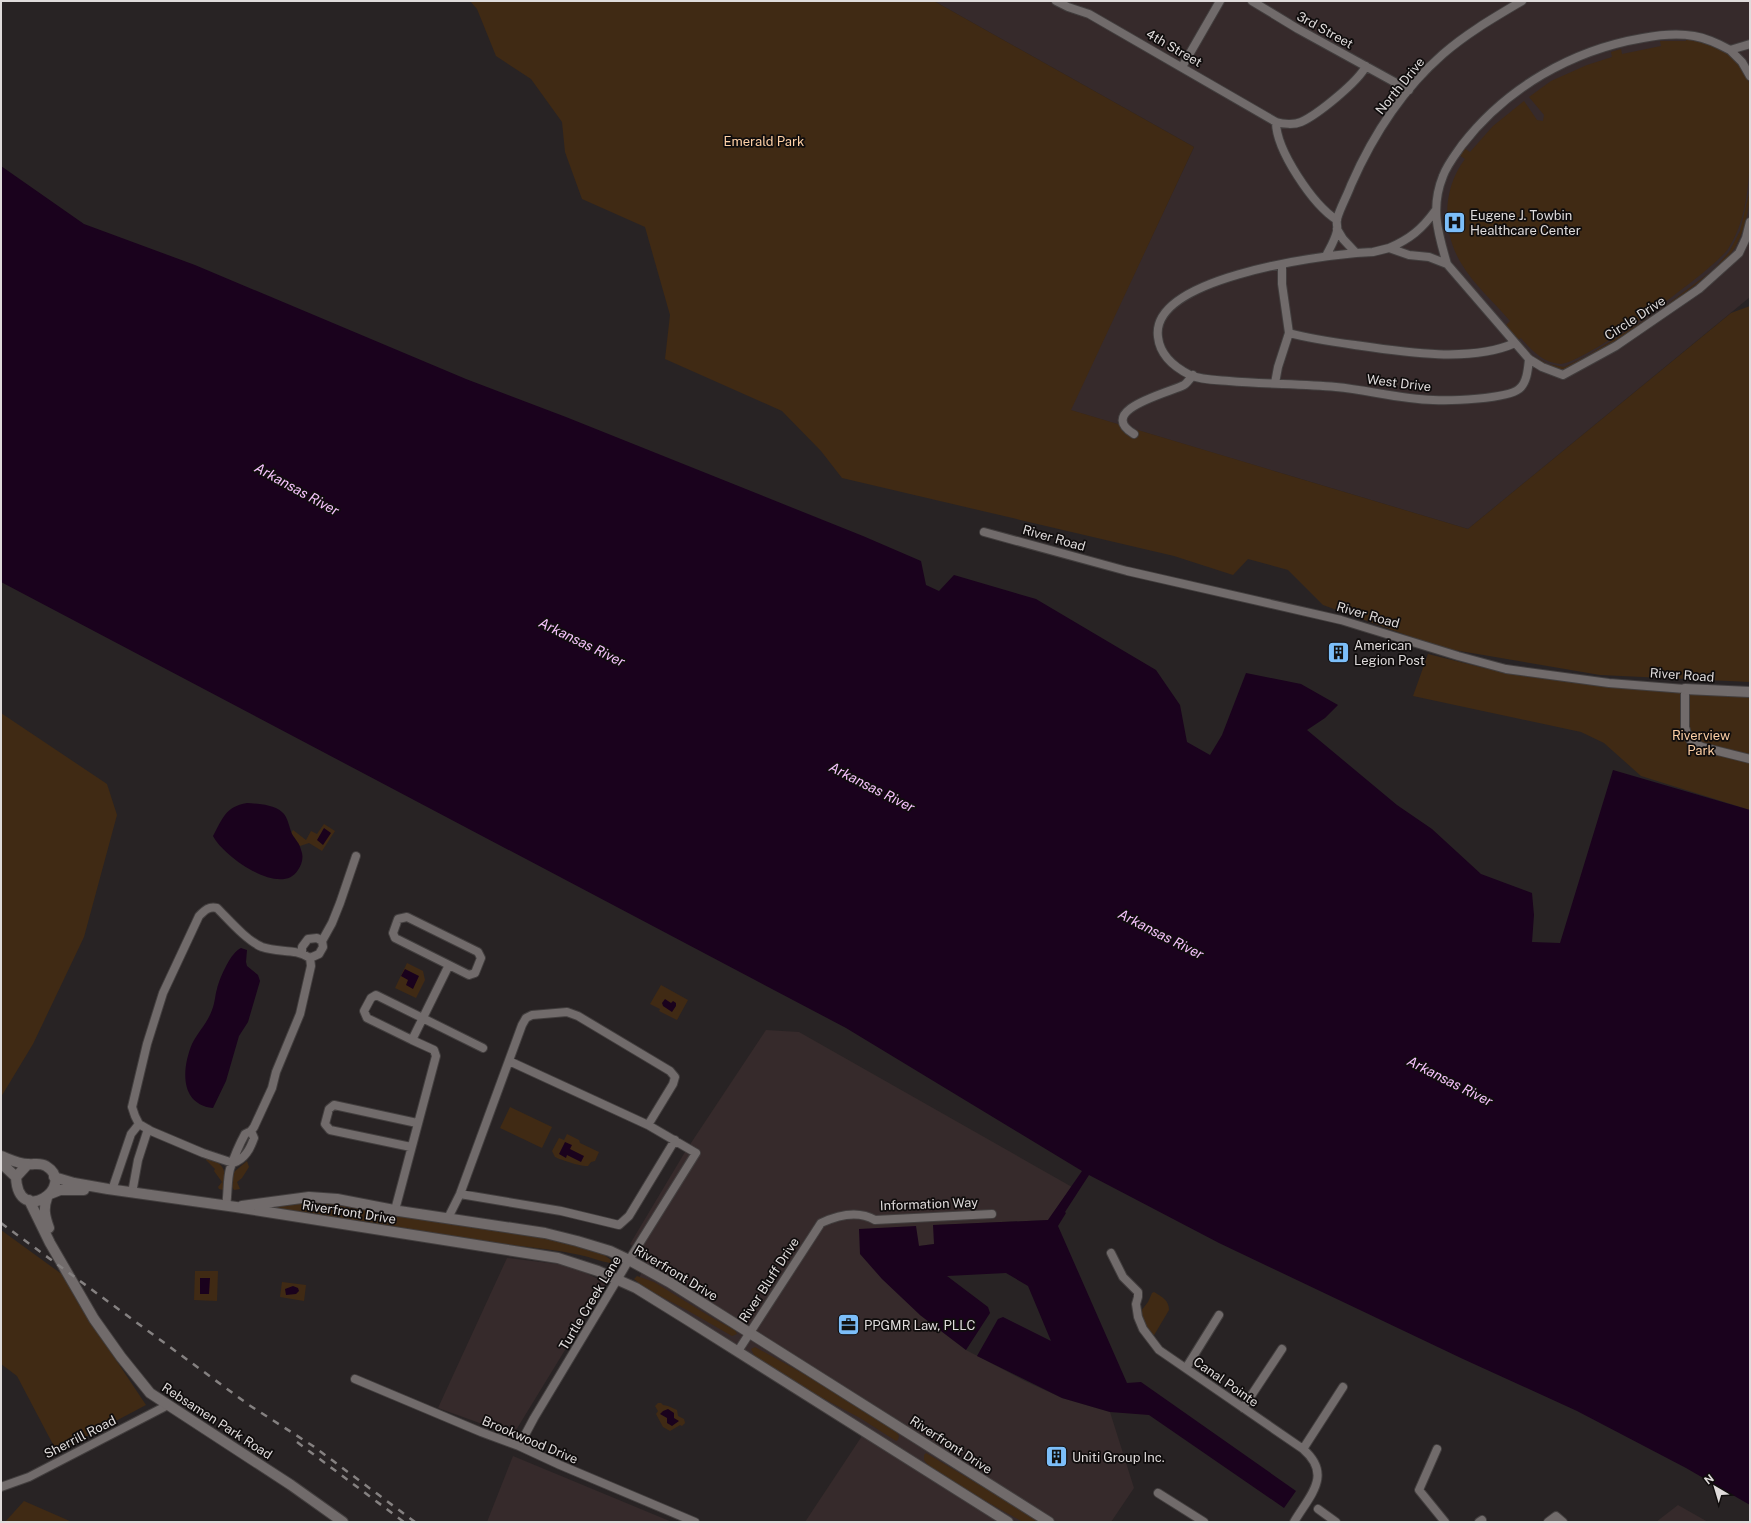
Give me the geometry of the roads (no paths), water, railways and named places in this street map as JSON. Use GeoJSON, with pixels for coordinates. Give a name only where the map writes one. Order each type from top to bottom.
{"type":"FeatureCollection","features":[{"type":"Feature","properties":{"kind":"street","name":"4th Street"},"geometry":{"type":"LineString","coordinates":[[1056,1],[1089,14],[1276,122]]}},
{"type":"Feature","properties":{"kind":"street"},"geometry":{"type":"LineString","coordinates":[[1182,67],[1220,1]]}},
{"type":"Feature","properties":{"kind":"street","name":"3rd Street"},"geometry":{"type":"LineString","coordinates":[[1252,1],[1298,29],[1409,90]]}},
{"type":"Feature","properties":{"kind":"street","name":"North Drive"},"geometry":{"type":"LineString","coordinates":[[1326,256],[1335,238],[1337,220],[1370,146],[1388,118],[1409,90],[1443,54],[1481,25],[1522,1]]}},
{"type":"Feature","properties":{"kind":"street"},"geometry":{"type":"LineString","coordinates":[[1446,264],[1437,231],[1435,211],[1442,176],[1452,158],[1470,135],[1512,96],[1538,77],[1560,64],[1596,50],[1627,41],[1654,36],[1694,36],[1720,44],[1730,50],[1742,62],[1750,76]]}},
{"type":"Feature","properties":{"kind":"street"},"geometry":{"type":"LineString","coordinates":[[1730,50],[1750,44]]}},
{"type":"Feature","properties":{"kind":"street"},"geometry":{"type":"LineString","coordinates":[[1337,220],[1322,207],[1296,176],[1277,133],[1276,122],[1302,122],[1336,97],[1355,80],[1366,66]]}},
{"type":"Feature","properties":{"kind":"street"},"geometry":{"type":"LineString","coordinates":[[1337,229],[1343,239],[1356,253],[1373,252],[1389,248],[1415,234],[1422,228],[1435,211]]}},
{"type":"Feature","properties":{"kind":"street"},"geometry":{"type":"LineString","coordinates":[[1742,248],[1750,222]]}},
{"type":"Feature","properties":{"kind":"street"},"geometry":{"type":"LineString","coordinates":[[1742,248],[1750,244]]}},
{"type":"Feature","properties":{"kind":"street","name":"Circle Drive"},"geometry":{"type":"LineString","coordinates":[[1389,248],[1409,255],[1429,257],[1446,264],[1529,359],[1542,367],[1563,375],[1643,329],[1694,293],[1729,263],[1742,248]]}},
{"type":"Feature","properties":{"kind":"street","name":"West Drive"},"geometry":{"type":"LineString","coordinates":[[1356,253],[1326,256],[1282,264],[1204,286],[1179,299],[1163,314],[1158,324],[1157,333],[1161,350],[1170,361],[1192,375],[1217,380],[1338,387],[1432,400],[1482,398],[1519,390],[1524,382],[1529,359]]}},
{"type":"Feature","properties":{"kind":"street"},"geometry":{"type":"LineString","coordinates":[[1275,383],[1278,367],[1289,333],[1282,284],[1282,264]]}},
{"type":"Feature","properties":{"kind":"street"},"geometry":{"type":"LineString","coordinates":[[1289,333],[1336,342],[1417,354],[1460,354],[1501,348],[1516,343]]}},
{"type":"Feature","properties":{"kind":"street"},"geometry":{"type":"LineString","coordinates":[[1134,434],[1122,420],[1125,414],[1146,398],[1186,384],[1192,375]]}},
{"type":"Feature","properties":{"kind":"street","name":"River Road"},"geometry":{"type":"LineString","coordinates":[[984,532],[1127,572],[1341,620],[1458,656],[1506,669],[1610,683],[1684,689],[1750,692]]}},
{"type":"Feature","properties":{"kind":"street"},"geometry":{"type":"LineString","coordinates":[[1684,689],[1685,728],[1688,737],[1693,743],[1702,747],[1750,759]]}},
{"type":"Feature","properties":{"kind":"street"},"geometry":{"type":"LineString","coordinates":[[310,958],[319,954],[323,946],[322,941],[332,923],[340,903],[356,856]]}},
{"type":"Feature","properties":{"kind":"street"},"geometry":{"type":"LineString","coordinates":[[212,907],[217,908],[253,942],[262,947],[302,952],[310,958],[312,966],[300,1014],[276,1072],[272,1088],[251,1132],[254,1138],[246,1155],[242,1159],[233,1163],[203,1153],[139,1124],[134,1116],[132,1107],[147,1044],[167,984],[199,916],[205,909],[212,907]]}},
{"type":"Feature","properties":{"kind":"street"},"geometry":{"type":"LineString","coordinates":[[407,917],[478,952],[481,958],[475,972],[469,975],[449,965],[395,938],[392,932],[398,919],[407,917]]}},
{"type":"Feature","properties":{"kind":"street"},"geometry":{"type":"LineString","coordinates":[[302,952],[302,947],[308,939],[317,938],[322,941]]}},
{"type":"Feature","properties":{"kind":"street"},"geometry":{"type":"LineString","coordinates":[[412,1040],[449,965]]}},
{"type":"Feature","properties":{"kind":"street"},"geometry":{"type":"LineString","coordinates":[[395,1210],[436,1056],[434,1050],[367,1018],[364,1011],[370,998],[376,995],[484,1048]]}},
{"type":"Feature","properties":{"kind":"street"},"geometry":{"type":"LineString","coordinates":[[448,1218],[460,1194],[522,1025],[526,1018],[532,1015],[567,1012],[578,1016],[670,1071],[675,1077],[673,1084],[648,1125]]}},
{"type":"Feature","properties":{"kind":"street"},"geometry":{"type":"LineString","coordinates":[[460,1194],[561,1211],[619,1224],[629,1216],[675,1140],[648,1125],[509,1060]]}},
{"type":"Feature","properties":{"kind":"street"},"geometry":{"type":"LineString","coordinates":[[411,1147],[330,1130],[325,1124],[329,1109],[334,1105],[418,1123]]}},
{"type":"Feature","properties":{"kind":"street"},"geometry":{"type":"LineString","coordinates":[[110,1189],[131,1134],[139,1124]]}},
{"type":"Feature","properties":{"kind":"street"},"geometry":{"type":"LineString","coordinates":[[132,1193],[138,1160],[148,1129]]}},
{"type":"Feature","properties":{"kind":"street","name":"Turtle Creek Lane"},"geometry":{"type":"LineString","coordinates":[[519,1446],[534,1418],[629,1260],[696,1153],[675,1140]]}},
{"type":"Feature","properties":{"kind":"street"},"geometry":{"type":"LineString","coordinates":[[1,1156],[27,1164],[44,1165],[49,1169],[54,1177]]}},
{"type":"Feature","properties":{"kind":"street"},"geometry":{"type":"LineString","coordinates":[[123,1156],[138,1160]]}},
{"type":"Feature","properties":{"kind":"street"},"geometry":{"type":"LineString","coordinates":[[1,1163],[16,1177],[27,1164]]}},
{"type":"Feature","properties":{"kind":"street"},"geometry":{"type":"LineString","coordinates":[[231,1207],[229,1174],[233,1163]]}},
{"type":"Feature","properties":{"kind":"street","name":"Rebsamen Park Road"},"geometry":{"type":"LineString","coordinates":[[16,1177],[18,1191],[22,1196],[29,1200],[50,1243],[94,1319],[121,1357],[150,1393],[189,1420],[291,1485],[343,1522]]}},
{"type":"Feature","properties":{"kind":"street","name":"Riverfront Drive"},"geometry":{"type":"LineString","coordinates":[[54,1177],[74,1183],[132,1193],[558,1258],[636,1288],[1008,1522]]}},
{"type":"Feature","properties":{"kind":"street","name":"Rebsamen Park Road"},"geometry":{"type":"LineString","coordinates":[[54,1177],[54,1184],[44,1206],[44,1217],[60,1260]]}},
{"type":"Feature","properties":{"kind":"street","name":"Riverfront Drive"},"geometry":{"type":"LineString","coordinates":[[48,1196],[62,1190],[110,1189]]}},
{"type":"Feature","properties":{"kind":"street"},"geometry":{"type":"LineString","coordinates":[[29,1200],[37,1201],[48,1196]]}},
{"type":"Feature","properties":{"kind":"street","name":"Riverfront Drive"},"geometry":{"type":"LineString","coordinates":[[231,1207],[309,1197],[337,1199],[395,1210],[545,1233],[578,1241],[629,1260],[669,1282],[1049,1522]]}},
{"type":"Feature","properties":{"kind":"street","name":"Information Way"},"geometry":{"type":"LineString","coordinates":[[820,1223],[837,1216],[855,1215],[868,1216],[875,1220],[992,1214]]}},
{"type":"Feature","properties":{"kind":"street","name":"River Bluff Drive"},"geometry":{"type":"LineString","coordinates":[[738,1351],[820,1223]]}},
{"type":"Feature","properties":{"kind":"street","name":"Canal Pointe"},"geometry":{"type":"LineString","coordinates":[[1111,1253],[1123,1277],[1138,1292],[1136,1312],[1143,1329],[1159,1350],[1303,1449],[1317,1463],[1318,1479],[1294,1522]]}},
{"type":"Feature","properties":{"kind":"street"},"geometry":{"type":"LineString","coordinates":[[1186,1368],[1219,1315]]}},
{"type":"Feature","properties":{"kind":"street"},"geometry":{"type":"LineString","coordinates":[[1243,1408],[1282,1348]]}},
{"type":"Feature","properties":{"kind":"street","name":"Brookwood Drive"},"geometry":{"type":"LineString","coordinates":[[355,1379],[481,1432],[519,1446],[560,1465],[696,1522]]}},
{"type":"Feature","properties":{"kind":"street"},"geometry":{"type":"LineString","coordinates":[[1303,1449],[1343,1387]]}},
{"type":"Feature","properties":{"kind":"street","name":"Sherrill Road"},"geometry":{"type":"LineString","coordinates":[[1,1487],[29,1477],[168,1405]]}},
{"type":"Feature","properties":{"kind":"street"},"geometry":{"type":"LineString","coordinates":[[1437,1449],[1419,1490],[1444,1522]]}},
{"type":"Feature","properties":{"kind":"street"},"geometry":{"type":"LineString","coordinates":[[1158,1493],[1204,1522]]}},
{"type":"Feature","properties":{"kind":"street"},"geometry":{"type":"LineString","coordinates":[[1318,1509],[1336,1522]]}},
{"type":"Feature","properties":{"kind":"street"},"geometry":{"type":"LineString","coordinates":[[1548,1522],[1556,1516],[1564,1522]]}},
{"type":"Feature","properties":{"kind":"water","name":"Arkansas River"},"geometry":{"type":"Polygon","coordinates":[[[1,166],[84,224],[195,265],[466,379],[566,417],[863,536],[921,561],[926,585],[939,591],[954,575],[1036,599],[1156,670],[1180,705],[1187,742],[1210,755],[1222,735],[1246,673],[1301,684],[1338,705],[1325,718],[1307,730],[1397,805],[1432,829],[1481,874],[1532,893],[1534,915],[1532,942],[1560,943],[1613,770],[1750,810],[1750,1505],[1686,1468],[1577,1411],[1463,1359],[1219,1243],[1089,1175],[1065,1212],[1066,1213],[1058,1226],[1127,1383],[1141,1382],[1296,1491],[1284,1508],[1149,1415],[1110,1412],[1062,1398],[977,1356],[998,1319],[1003,1317],[1051,1341],[1028,1286],[1006,1273],[947,1276],[988,1307],[990,1313],[966,1350],[920,1315],[882,1279],[860,1254],[859,1229],[916,1226],[919,1246],[934,1244],[933,1225],[1048,1220],[1082,1171],[846,1028],[1,582],[1,166]]]}},
{"type":"Feature","properties":{"kind":"water"},"geometry":{"type":"Polygon","coordinates":[[[247,803],[274,807],[282,812],[286,817],[292,834],[300,846],[302,855],[302,860],[298,870],[290,877],[279,879],[266,877],[253,871],[228,854],[213,836],[222,819],[229,810],[247,803]]]}},
{"type":"Feature","properties":{"kind":"water"},"geometry":{"type":"Polygon","coordinates":[[[324,828],[331,833],[323,845],[317,840],[324,828]]]}},
{"type":"Feature","properties":{"kind":"water"},"geometry":{"type":"Polygon","coordinates":[[[241,948],[247,950],[247,966],[258,975],[260,981],[248,1022],[239,1036],[226,1081],[213,1108],[202,1105],[194,1100],[189,1092],[186,1084],[186,1064],[192,1044],[214,1005],[216,991],[223,972],[233,954],[241,948]]]}},
{"type":"Feature","properties":{"kind":"water"},"geometry":{"type":"Polygon","coordinates":[[[405,969],[419,976],[413,989],[406,985],[408,980],[401,976],[405,969]]]}},
{"type":"Feature","properties":{"kind":"water"},"geometry":{"type":"Polygon","coordinates":[[[665,999],[671,1003],[673,1001],[676,1003],[676,1006],[672,1012],[663,1006],[662,1003],[665,999]]]}},
{"type":"Feature","properties":{"kind":"water"},"geometry":{"type":"Polygon","coordinates":[[[565,1142],[572,1145],[570,1149],[584,1156],[581,1162],[567,1155],[566,1158],[559,1154],[565,1142]]]}},
{"type":"Feature","properties":{"kind":"water"},"geometry":{"type":"Polygon","coordinates":[[[200,1278],[210,1278],[209,1294],[200,1294],[200,1278]]]}},
{"type":"Feature","properties":{"kind":"water"},"geometry":{"type":"Polygon","coordinates":[[[293,1286],[298,1288],[299,1291],[296,1294],[286,1295],[285,1289],[293,1286]]]}},
{"type":"Feature","properties":{"kind":"water"},"geometry":{"type":"Polygon","coordinates":[[[668,1409],[674,1413],[674,1418],[679,1421],[672,1426],[667,1423],[667,1418],[660,1414],[668,1409]]]}},
{"type":"Feature","properties":{"kind":"railway"},"geometry":{"type":"LineString","coordinates":[[1,1223],[249,1405],[313,1446],[415,1522]]}},
{"type":"Feature","properties":{"kind":"railway"},"geometry":{"type":"LineString","coordinates":[[297,1442],[404,1522]]}},
{"type":"Feature","properties":{"kind":"place","name":"Eugene J. Towbin Healthcare Center"},"geometry":{"type":"Point","coordinates":[1454,222]}},
{"type":"Feature","properties":{"kind":"place","name":"American Legion Post"},"geometry":{"type":"Point","coordinates":[1339,652]}},
{"type":"Feature","properties":{"kind":"place","name":"PPGMR Law, PLLC"},"geometry":{"type":"Point","coordinates":[849,1325]}},
{"type":"Feature","properties":{"kind":"place","name":"Uniti Group Inc."},"geometry":{"type":"Point","coordinates":[1057,1457]}},
{"type":"Feature","properties":{"kind":"park label","name":"Emerald Park"},"geometry":{"type":"Point","coordinates":[764,141]}},
{"type":"Feature","properties":{"kind":"park label","name":"Riverview Park"},"geometry":{"type":"Point","coordinates":[1701,742]}}]}
